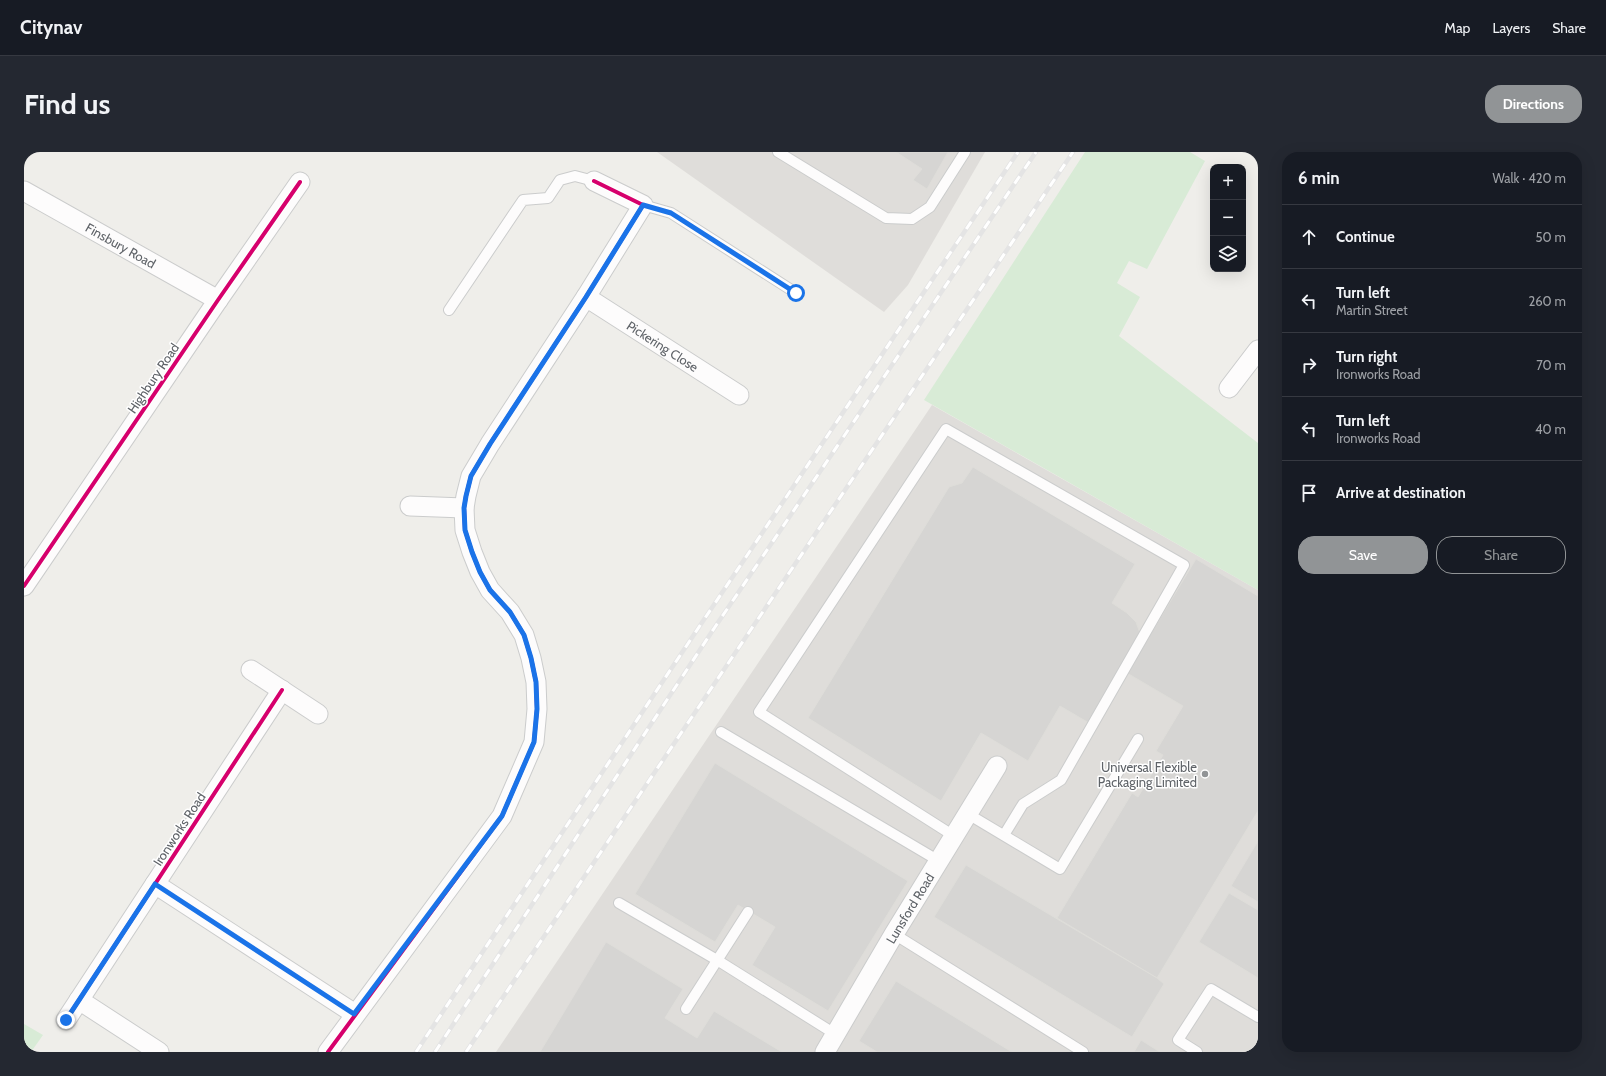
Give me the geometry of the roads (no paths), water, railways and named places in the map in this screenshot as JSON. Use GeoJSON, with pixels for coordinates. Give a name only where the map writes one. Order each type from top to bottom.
{"type":"FeatureCollection","features":[{"type":"Feature","properties":{"kind":"street"},"geometry":{"type":"LineString","coordinates":[[328,1052],[354,1014],[502,816],[534,742],[537,689],[531,658],[524,635],[510,612],[490,590],[480,572],[465,530],[464,508],[471,476],[486,450],[586,297],[643,205],[594,181]]}},
{"type":"Feature","properties":{"kind":"street","name":"Highbury Road"},"geometry":{"type":"LineString","coordinates":[[24,586],[300,182]]}},
{"type":"Feature","properties":{"kind":"street","name":"Finsbury Road"},"geometry":{"type":"LineString","coordinates":[[24,191],[218,300]]}},
{"type":"Feature","properties":{"kind":"street","name":"Pickering Close"},"geometry":{"type":"LineString","coordinates":[[586,297],[739,395]]}},
{"type":"Feature","properties":{"kind":"street"},"geometry":{"type":"LineString","coordinates":[[1229,388],[1258,350]]}},
{"type":"Feature","properties":{"kind":"street"},"geometry":{"type":"LineString","coordinates":[[410,506],[464,508]]}},
{"type":"Feature","properties":{"kind":"street"},"geometry":{"type":"LineString","coordinates":[[251,670],[318,714]]}},
{"type":"Feature","properties":{"kind":"street","name":"Ironworks Road"},"geometry":{"type":"LineString","coordinates":[[66,1020],[282,690]]}},
{"type":"Feature","properties":{"kind":"street","name":"Lunsford Road"},"geometry":{"type":"LineString","coordinates":[[825,1052],[894,934],[997,766]]}},
{"type":"Feature","properties":{"kind":"street","name":"Ironworks Road"},"geometry":{"type":"LineString","coordinates":[[155,884],[354,1014]]}},
{"type":"Feature","properties":{"kind":"street"},"geometry":{"type":"LineString","coordinates":[[79,1000],[159,1052]]}},
{"type":"Feature","properties":{"kind":"lane"},"geometry":{"type":"LineString","coordinates":[[778,152],[886,218],[912,219],[930,207],[966,152]]}},
{"type":"Feature","properties":{"kind":"lane"},"geometry":{"type":"LineString","coordinates":[[449,310],[523,200],[548,198],[560,180],[575,176],[594,181]]}},
{"type":"Feature","properties":{"kind":"lane"},"geometry":{"type":"LineString","coordinates":[[643,205],[671,213],[796,293]]}},
{"type":"Feature","properties":{"kind":"lane"},"geometry":{"type":"LineString","coordinates":[[954,836],[759,712],[946,429],[1184,565],[1061,780],[1023,804],[1004,835]]}},
{"type":"Feature","properties":{"kind":"lane"},"geometry":{"type":"LineString","coordinates":[[721,732],[939,861]]}},
{"type":"Feature","properties":{"kind":"lane"},"geometry":{"type":"LineString","coordinates":[[968,814],[1060,869],[1138,739]]}},
{"type":"Feature","properties":{"kind":"lane"},"geometry":{"type":"LineString","coordinates":[[619,903],[716,960],[835,1034]]}},
{"type":"Feature","properties":{"kind":"lane"},"geometry":{"type":"LineString","coordinates":[[686,1009],[748,912]]}},
{"type":"Feature","properties":{"kind":"lane"},"geometry":{"type":"LineString","coordinates":[[894,934],[1083,1052]]}},
{"type":"Feature","properties":{"kind":"lane"},"geometry":{"type":"LineString","coordinates":[[1197,1052],[1178,1040],[1211,989],[1258,1017]]}},
{"type":"Feature","properties":{"kind":"railway"},"geometry":{"type":"LineString","coordinates":[[416,1052],[1018,152]]}},
{"type":"Feature","properties":{"kind":"railway"},"geometry":{"type":"LineString","coordinates":[[435,1052],[715,627],[1036,152]]}},
{"type":"Feature","properties":{"kind":"railway"},"geometry":{"type":"LineString","coordinates":[[466,1052],[1073,152]]}},
{"type":"Feature","properties":{"kind":"place","name":"Universal Flexible Packaging Limited"},"geometry":{"type":"Point","coordinates":[1205,774]}}]}
